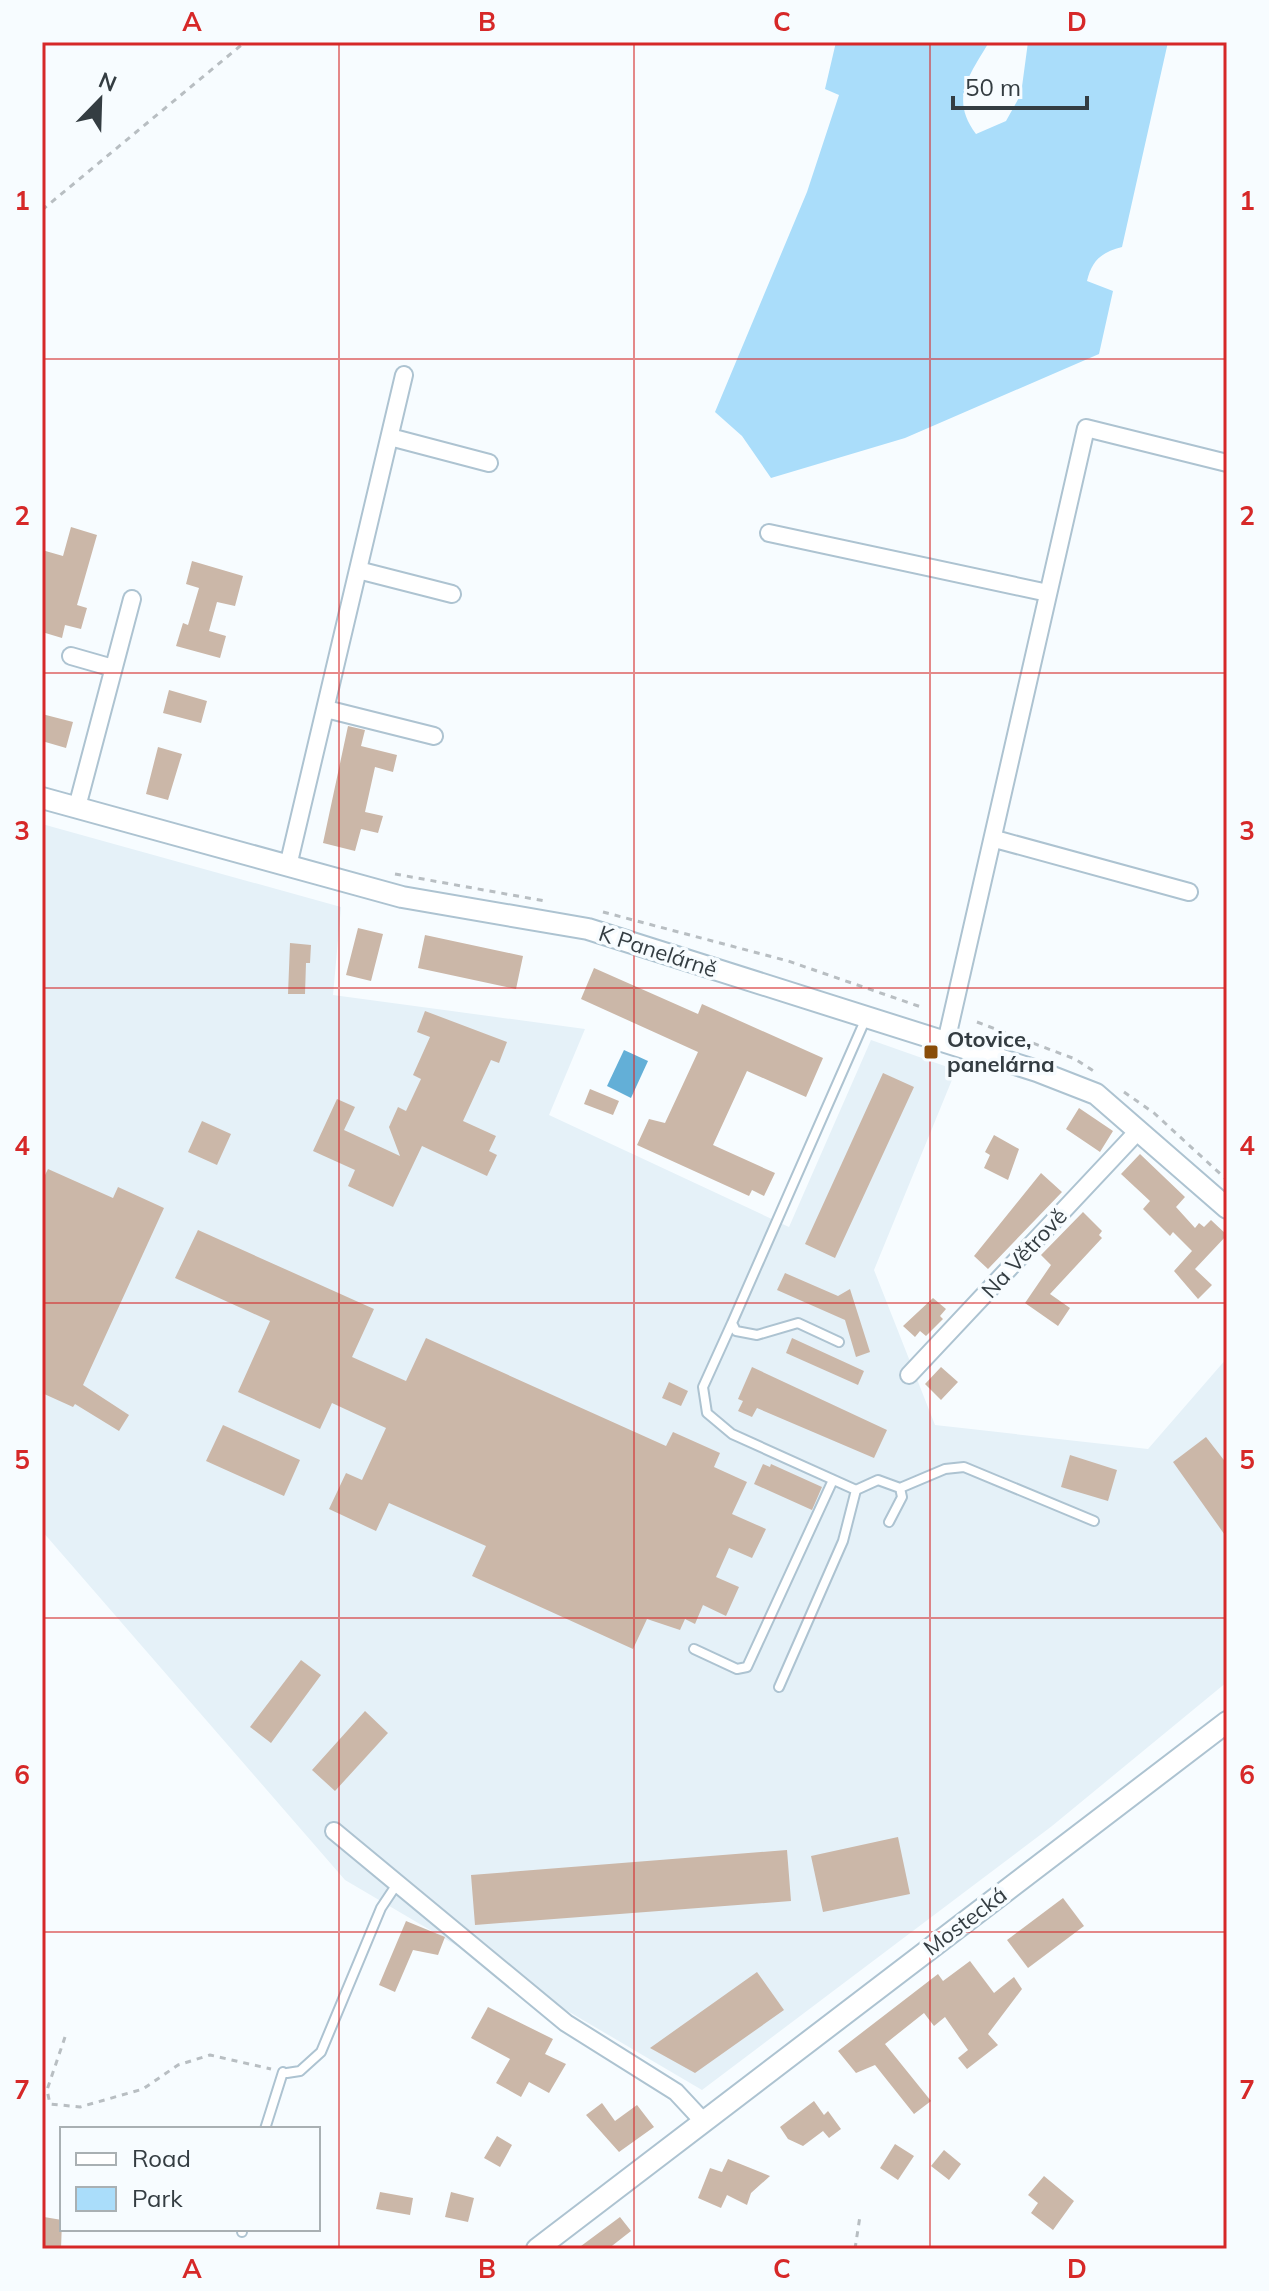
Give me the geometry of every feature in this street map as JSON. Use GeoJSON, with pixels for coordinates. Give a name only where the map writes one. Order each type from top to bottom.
{"type":"FeatureCollection","features":[{"type":"Feature","properties":{"kind":"street"},"geometry":{"type":"LineString","coordinates":[[288,866],[404,375]]}},
{"type":"Feature","properties":{"kind":"street"},"geometry":{"type":"LineString","coordinates":[[946,1042],[995,839],[1086,428],[1227,463]]}},
{"type":"Feature","properties":{"kind":"street"},"geometry":{"type":"LineString","coordinates":[[390,437],[489,463]]}},
{"type":"Feature","properties":{"kind":"street"},"geometry":{"type":"LineString","coordinates":[[769,533],[1048,593]]}},
{"type":"Feature","properties":{"kind":"street"},"geometry":{"type":"LineString","coordinates":[[358,570],[452,594]]}},
{"type":"Feature","properties":{"kind":"street"},"geometry":{"type":"LineString","coordinates":[[77,807],[132,599]]}},
{"type":"Feature","properties":{"kind":"street"},"geometry":{"type":"LineString","coordinates":[[71,656],[113,668]]}},
{"type":"Feature","properties":{"kind":"street"},"geometry":{"type":"LineString","coordinates":[[326,709],[434,736]]}},
{"type":"Feature","properties":{"kind":"street","name":"K Panelárně"},"geometry":{"type":"LineString","coordinates":[[42,798],[402,897],[588,929],[1037,1071],[1096,1094],[1227,1208]]}},
{"type":"Feature","properties":{"kind":"street"},"geometry":{"type":"LineString","coordinates":[[995,839],[1189,892]]}},
{"type":"Feature","properties":{"kind":"street","name":"Na Větrově"},"geometry":{"type":"LineString","coordinates":[[909,1375],[1138,1131]]}},
{"type":"Feature","properties":{"kind":"street","name":"Mostecká"},"geometry":{"type":"LineString","coordinates":[[537,2249],[1227,1722]]}},
{"type":"Feature","properties":{"kind":"street"},"geometry":{"type":"LineString","coordinates":[[334,1831],[566,2023],[676,2092],[703,2121]]}},
{"type":"Feature","properties":{"kind":"lane"},"geometry":{"type":"LineString","coordinates":[[866,1017],[703,1387],[707,1413],[732,1434],[856,1490],[878,1480],[900,1488],[945,1469],[964,1467],[1094,1521]]}},
{"type":"Feature","properties":{"kind":"lane"},"geometry":{"type":"LineString","coordinates":[[732,1323],[736,1331],[757,1335],[798,1323],[839,1342]]}},
{"type":"Feature","properties":{"kind":"lane"},"geometry":{"type":"LineString","coordinates":[[694,1649],[737,1669],[747,1667],[833,1480]]}},
{"type":"Feature","properties":{"kind":"lane"},"geometry":{"type":"LineString","coordinates":[[889,1522],[902,1497],[900,1488]]}},
{"type":"Feature","properties":{"kind":"lane"},"geometry":{"type":"LineString","coordinates":[[779,1687],[843,1541],[856,1490]]}},
{"type":"Feature","properties":{"kind":"lane"},"geometry":{"type":"LineString","coordinates":[[266,2127],[285,2072],[300,2071],[321,2052],[381,1908],[397,1884]]}},
{"type":"Feature","properties":{"kind":"path"},"geometry":{"type":"LineString","coordinates":[[42,210],[245,42]]}},
{"type":"Feature","properties":{"kind":"path"},"geometry":{"type":"LineString","coordinates":[[65,2037],[47,2090],[50,2104],[80,2107],[143,2089],[178,2065],[210,2055],[285,2072]]}},
{"type":"Feature","properties":{"kind":"path"},"geometry":{"type":"LineString","coordinates":[[855,2249],[860,2216]]}},
{"type":"Feature","properties":{"kind":"shaded area"},"geometry":{"type":"Polygon","coordinates":[[[42,824],[341,907],[333,995],[585,1029],[549,1115],[789,1227],[871,1040],[956,1070],[874,1270],[935,1425],[1148,1449],[1227,1358],[1227,1682],[1052,1826],[702,2090],[345,1880],[42,1531],[42,824]]]}},
{"type":"Feature","properties":{"kind":"shaded area"},"geometry":{"type":"Polygon","coordinates":[[[624,1050],[648,1061],[631,1098],[607,1086],[624,1050]]]}},
{"type":"Feature","properties":{"kind":"green space"},"geometry":{"type":"Polygon","coordinates":[[[836,42],[989,42],[969,76],[963,98],[968,121],[976,134],[1006,121],[1021,94],[1028,42],[1168,42],[1122,247],[1099,258],[1087,281],[1113,291],[1099,354],[905,438],[771,478],[742,436],[715,412],[807,192],[839,95],[825,89],[836,42]]]}},
{"type":"Feature","properties":{"kind":"building"},"geometry":{"type":"Polygon","coordinates":[[[71,527],[97,535],[77,605],[87,608],[81,629],[65,625],[62,638],[42,632],[42,550],[63,556],[71,527]]]}},
{"type":"Feature","properties":{"kind":"building"},"geometry":{"type":"Polygon","coordinates":[[[192,561],[243,576],[235,606],[217,602],[209,631],[226,636],[220,658],[176,646],[183,623],[188,625],[199,588],[186,584],[192,561]]]}},
{"type":"Feature","properties":{"kind":"building"},"geometry":{"type":"Polygon","coordinates":[[[169,690],[207,701],[201,723],[163,713],[169,690]]]}},
{"type":"Feature","properties":{"kind":"building"},"geometry":{"type":"Polygon","coordinates":[[[42,714],[73,722],[66,748],[42,741],[42,714]]]}},
{"type":"Feature","properties":{"kind":"building"},"geometry":{"type":"Polygon","coordinates":[[[348,726],[365,730],[361,746],[397,755],[393,772],[375,767],[365,812],[383,816],[378,833],[361,829],[355,851],[323,843],[348,726]]]}},
{"type":"Feature","properties":{"kind":"building"},"geometry":{"type":"Polygon","coordinates":[[[158,747],[182,754],[168,800],[146,794],[158,747]]]}},
{"type":"Feature","properties":{"kind":"building"},"geometry":{"type":"Polygon","coordinates":[[[358,928],[383,934],[371,981],[346,975],[358,928]]]}},
{"type":"Feature","properties":{"kind":"building"},"geometry":{"type":"Polygon","coordinates":[[[425,935],[523,956],[516,989],[418,968],[425,935]]]}},
{"type":"Feature","properties":{"kind":"building"},"geometry":{"type":"Polygon","coordinates":[[[290,943],[311,945],[310,963],[306,963],[305,994],[288,994],[290,943]]]}},
{"type":"Feature","properties":{"kind":"building"},"geometry":{"type":"Polygon","coordinates":[[[594,968],[698,1014],[702,1004],[823,1058],[806,1097],[747,1071],[713,1145],[775,1173],[764,1196],[752,1190],[749,1196],[637,1145],[649,1119],[665,1123],[698,1052],[581,999],[594,968]]]}},
{"type":"Feature","properties":{"kind":"building"},"geometry":{"type":"Polygon","coordinates":[[[425,1011],[507,1042],[499,1063],[491,1060],[463,1121],[496,1136],[489,1151],[497,1155],[487,1176],[422,1146],[393,1207],[348,1186],[355,1170],[313,1151],[337,1099],[355,1107],[344,1130],[400,1156],[389,1127],[398,1107],[406,1111],[421,1079],[413,1075],[430,1037],[417,1032],[425,1011]]]}},
{"type":"Feature","properties":{"kind":"building"},"geometry":{"type":"Polygon","coordinates":[[[883,1073],[914,1087],[835,1258],[805,1244],[883,1073]]]}},
{"type":"Feature","properties":{"kind":"building"},"geometry":{"type":"Polygon","coordinates":[[[590,1089],[619,1101],[613,1115],[584,1104],[590,1089]]]}},
{"type":"Feature","properties":{"kind":"building"},"geometry":{"type":"Polygon","coordinates":[[[1079,1108],[1113,1131],[1100,1152],[1066,1129],[1079,1108]]]}},
{"type":"Feature","properties":{"kind":"building"},"geometry":{"type":"Polygon","coordinates":[[[202,1121],[231,1134],[217,1165],[188,1152],[202,1121]]]}},
{"type":"Feature","properties":{"kind":"building"},"geometry":{"type":"Polygon","coordinates":[[[994,1135],[1019,1149],[1008,1180],[984,1168],[990,1155],[985,1152],[994,1135]]]}},
{"type":"Feature","properties":{"kind":"building"},"geometry":{"type":"Polygon","coordinates":[[[1140,1154],[1185,1197],[1176,1207],[1195,1228],[1199,1223],[1204,1227],[1211,1220],[1227,1235],[1195,1269],[1212,1285],[1198,1299],[1174,1271],[1192,1251],[1173,1232],[1170,1236],[1143,1209],[1150,1201],[1121,1174],[1140,1154]]]}},
{"type":"Feature","properties":{"kind":"building"},"geometry":{"type":"Polygon","coordinates":[[[48,1169],[113,1198],[118,1187],[164,1208],[83,1385],[129,1415],[119,1431],[75,1404],[73,1407],[42,1393],[42,1181],[48,1169]]]}},
{"type":"Feature","properties":{"kind":"building"},"geometry":{"type":"Polygon","coordinates":[[[1041,1173],[1062,1192],[988,1269],[974,1256],[1041,1173]]]}},
{"type":"Feature","properties":{"kind":"building"},"geometry":{"type":"Polygon","coordinates":[[[1083,1212],[1102,1231],[1099,1235],[1102,1238],[1050,1294],[1070,1308],[1058,1326],[1025,1303],[1051,1265],[1041,1255],[1083,1212]]]}},
{"type":"Feature","properties":{"kind":"building"},"geometry":{"type":"Polygon","coordinates":[[[198,1230],[374,1309],[352,1357],[406,1381],[426,1338],[666,1446],[673,1432],[720,1453],[714,1467],[747,1482],[732,1514],[766,1529],[752,1558],[729,1548],[716,1577],[739,1587],[726,1616],[703,1605],[695,1624],[685,1619],[680,1630],[647,1619],[633,1649],[472,1576],[486,1546],[389,1503],[376,1531],[329,1509],[346,1473],[362,1480],[386,1428],[332,1403],[320,1429],[238,1392],[270,1321],[175,1278],[198,1230]]]}},
{"type":"Feature","properties":{"kind":"building"},"geometry":{"type":"Polygon","coordinates":[[[785,1273],[838,1296],[850,1289],[870,1352],[856,1357],[845,1320],[777,1290],[785,1273]]]}},
{"type":"Feature","properties":{"kind":"building"},"geometry":{"type":"Polygon","coordinates":[[[933,1298],[946,1309],[940,1316],[943,1319],[926,1336],[920,1331],[915,1337],[903,1326],[933,1298]]]}},
{"type":"Feature","properties":{"kind":"building"},"geometry":{"type":"Polygon","coordinates":[[[792,1338],[864,1371],[858,1385],[786,1353],[792,1338]]]}},
{"type":"Feature","properties":{"kind":"building"},"geometry":{"type":"Polygon","coordinates":[[[752,1367],[887,1430],[874,1458],[757,1408],[752,1417],[738,1411],[743,1401],[738,1399],[752,1367]]]}},
{"type":"Feature","properties":{"kind":"building"},"geometry":{"type":"Polygon","coordinates":[[[941,1367],[958,1382],[941,1400],[925,1384],[941,1367]]]}},
{"type":"Feature","properties":{"kind":"building"},"geometry":{"type":"Polygon","coordinates":[[[669,1382],[688,1391],[681,1406],[662,1398],[669,1382]]]}},
{"type":"Feature","properties":{"kind":"building"},"geometry":{"type":"Polygon","coordinates":[[[223,1425],[300,1460],[284,1496],[206,1461],[223,1425]]]}},
{"type":"Feature","properties":{"kind":"building"},"geometry":{"type":"Polygon","coordinates":[[[1206,1437],[1227,1464],[1227,1538],[1173,1462],[1206,1437]]]}},
{"type":"Feature","properties":{"kind":"building"},"geometry":{"type":"Polygon","coordinates":[[[1070,1455],[1117,1470],[1108,1501],[1061,1487],[1070,1455]]]}},
{"type":"Feature","properties":{"kind":"building"},"geometry":{"type":"Polygon","coordinates":[[[763,1464],[770,1467],[771,1464],[822,1487],[812,1510],[754,1484],[763,1464]]]}},
{"type":"Feature","properties":{"kind":"building"},"geometry":{"type":"Polygon","coordinates":[[[301,1660],[321,1675],[271,1743],[250,1727],[301,1660]]]}},
{"type":"Feature","properties":{"kind":"building"},"geometry":{"type":"Polygon","coordinates":[[[365,1711],[388,1733],[335,1791],[312,1770],[365,1711]]]}},
{"type":"Feature","properties":{"kind":"building"},"geometry":{"type":"Polygon","coordinates":[[[898,1837],[910,1894],[823,1912],[811,1856],[898,1837]]]}},
{"type":"Feature","properties":{"kind":"building"},"geometry":{"type":"Polygon","coordinates":[[[787,1850],[791,1901],[475,1925],[471,1875],[787,1850]]]}},
{"type":"Feature","properties":{"kind":"building"},"geometry":{"type":"Polygon","coordinates":[[[1063,1898],[1084,1926],[1028,1968],[1007,1940],[1063,1898]]]}},
{"type":"Feature","properties":{"kind":"building"},"geometry":{"type":"Polygon","coordinates":[[[406,1921],[445,1937],[438,1955],[413,1950],[395,1992],[379,1985],[406,1921]]]}},
{"type":"Feature","properties":{"kind":"building"},"geometry":{"type":"Polygon","coordinates":[[[970,1961],[994,1993],[1014,1977],[1022,1989],[988,2034],[998,2045],[967,2069],[958,2058],[968,2050],[945,2017],[934,2026],[924,2013],[885,2044],[931,2101],[914,2114],[875,2065],[856,2073],[838,2051],[938,1974],[943,1981],[970,1961]]]}},
{"type":"Feature","properties":{"kind":"building"},"geometry":{"type":"Polygon","coordinates":[[[757,1972],[784,2010],[695,2073],[650,2048],[757,1972]]]}},
{"type":"Feature","properties":{"kind":"building"},"geometry":{"type":"Polygon","coordinates":[[[488,2007],[553,2039],[545,2054],[566,2064],[549,2093],[529,2082],[521,2097],[496,2083],[510,2059],[471,2038],[488,2007]]]}},
{"type":"Feature","properties":{"kind":"building"},"geometry":{"type":"Polygon","coordinates":[[[814,2101],[824,2115],[828,2111],[841,2129],[829,2138],[823,2131],[803,2146],[788,2139],[780,2127],[814,2101]]]}},
{"type":"Feature","properties":{"kind":"building"},"geometry":{"type":"Polygon","coordinates":[[[602,2103],[615,2121],[637,2105],[654,2127],[619,2152],[586,2115],[602,2103]]]}},
{"type":"Feature","properties":{"kind":"building"},"geometry":{"type":"Polygon","coordinates":[[[497,2136],[512,2145],[500,2167],[484,2158],[497,2136]]]}},
{"type":"Feature","properties":{"kind":"building"},"geometry":{"type":"Polygon","coordinates":[[[895,2144],[914,2156],[898,2180],[880,2168],[895,2144]]]}},
{"type":"Feature","properties":{"kind":"building"},"geometry":{"type":"Polygon","coordinates":[[[944,2150],[961,2164],[949,2180],[931,2166],[944,2150]]]}},
{"type":"Feature","properties":{"kind":"building"},"geometry":{"type":"Polygon","coordinates":[[[728,2159],[770,2176],[751,2193],[747,2205],[727,2195],[721,2208],[698,2198],[710,2168],[722,2172],[728,2159]]]}},
{"type":"Feature","properties":{"kind":"building"},"geometry":{"type":"Polygon","coordinates":[[[1044,2176],[1074,2201],[1053,2230],[1031,2213],[1038,2203],[1028,2195],[1044,2176]]]}},
{"type":"Feature","properties":{"kind":"building"},"geometry":{"type":"Polygon","coordinates":[[[380,2192],[413,2198],[410,2215],[376,2209],[380,2192]]]}},
{"type":"Feature","properties":{"kind":"building"},"geometry":{"type":"Polygon","coordinates":[[[451,2192],[474,2198],[468,2222],[445,2217],[451,2192]]]}},
{"type":"Feature","properties":{"kind":"building"},"geometry":{"type":"Polygon","coordinates":[[[44,2217],[60,2220],[61,2249],[42,2246],[44,2217]]]}},
{"type":"Feature","properties":{"kind":"building"},"geometry":{"type":"Polygon","coordinates":[[[620,2217],[631,2231],[608,2249],[577,2249],[620,2217]]]}},
{"type":"Feature","properties":{"kind":"place","name":"Otovice, panelárna"},"geometry":{"type":"Point","coordinates":[931,1052]}}]}
